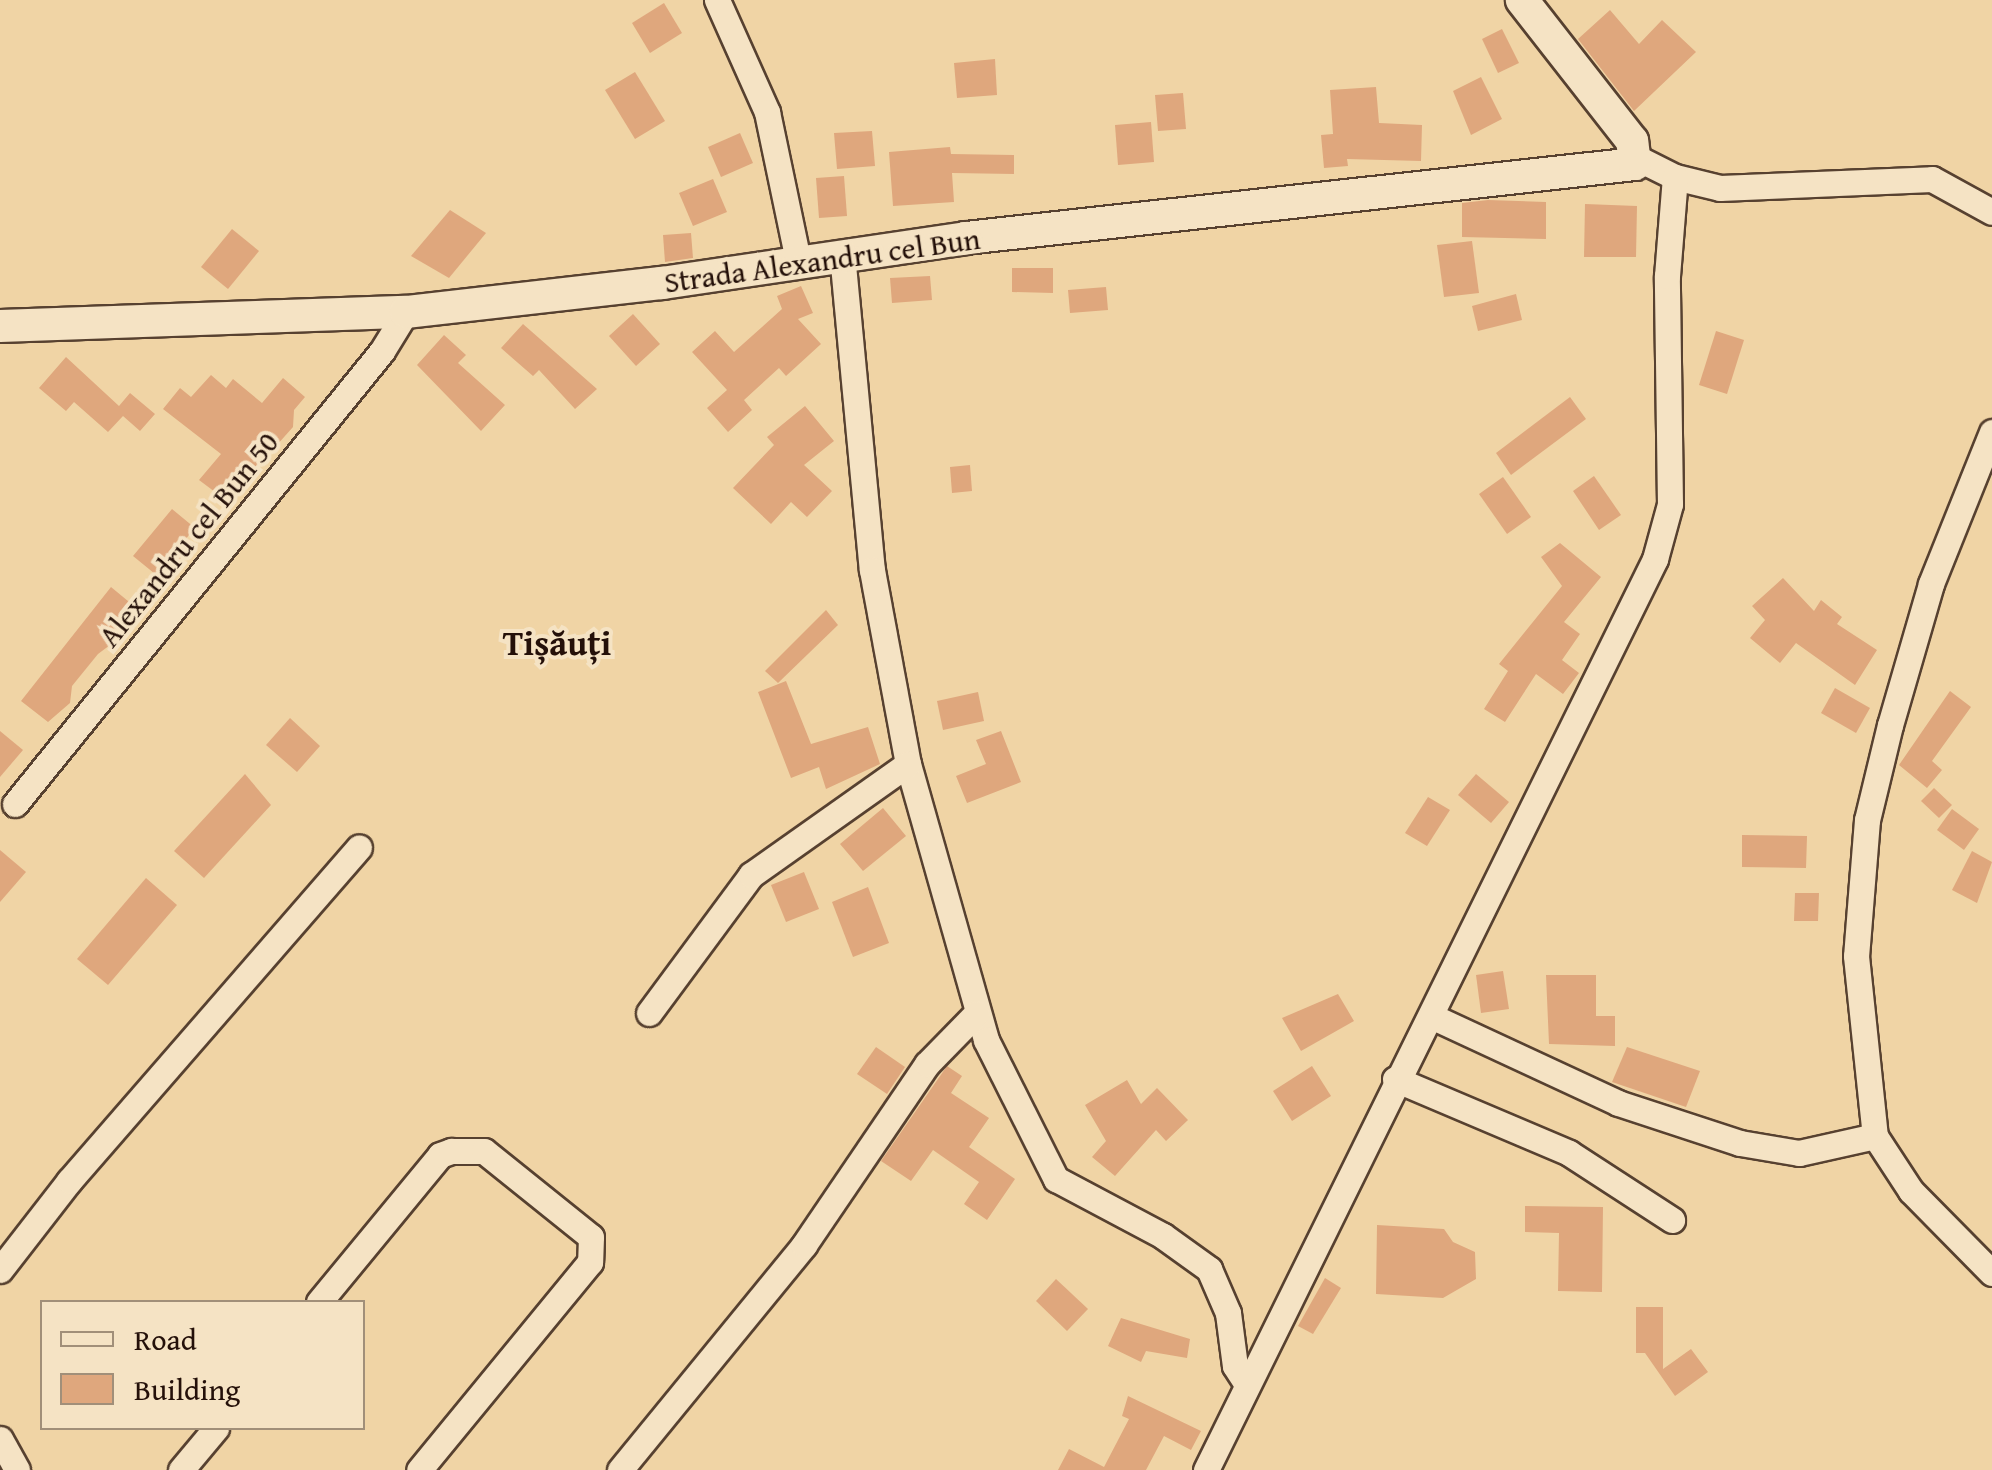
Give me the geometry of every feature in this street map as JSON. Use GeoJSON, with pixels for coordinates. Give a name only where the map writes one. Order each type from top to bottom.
{"type":"FeatureCollection","features":[{"type":"Feature","properties":{"kind":"street"},"geometry":{"type":"LineString","coordinates":[[717,0],[766,112],[798,261]]}},
{"type":"Feature","properties":{"kind":"street"},"geometry":{"type":"LineString","coordinates":[[1522,0],[1639,159],[1676,178],[1720,188],[1932,179],[1992,212]]}},
{"type":"Feature","properties":{"kind":"street","name":"Strada Alexandru cel Bun"},"geometry":{"type":"LineString","coordinates":[[0,326],[406,312],[842,254],[1630,166],[1639,159]]}},
{"type":"Feature","properties":{"kind":"street"},"geometry":{"type":"LineString","coordinates":[[1206,1470],[1654,559],[1670,504],[1668,234],[1676,178]]}},
{"type":"Feature","properties":{"kind":"street"},"geometry":{"type":"LineString","coordinates":[[842,254],[872,570],[908,764],[977,1013],[1056,1179],[1163,1236],[1209,1270],[1224,1299],[1235,1366],[1246,1383]]}},
{"type":"Feature","properties":{"kind":"street","name":"Alexandru cel Bun 50"},"geometry":{"type":"LineString","coordinates":[[14,804],[382,351],[406,312]]}},
{"type":"Feature","properties":{"kind":"street"},"geometry":{"type":"LineString","coordinates":[[1992,432],[1931,584],[1867,820],[1856,956],[1875,1136],[1910,1191],[1992,1272]]}},
{"type":"Feature","properties":{"kind":"street"},"geometry":{"type":"LineString","coordinates":[[649,1013],[750,874],[908,764]]}},
{"type":"Feature","properties":{"kind":"street"},"geometry":{"type":"LineString","coordinates":[[0,1270],[69,1180],[359,847]]}},
{"type":"Feature","properties":{"kind":"street"},"geometry":{"type":"LineString","coordinates":[[620,1470],[804,1245],[927,1064],[977,1013]]}},
{"type":"Feature","properties":{"kind":"street"},"geometry":{"type":"LineString","coordinates":[[1431,1016],[1570,1084],[1694,1131],[1799,1152],[1875,1136]]}},
{"type":"Feature","properties":{"kind":"street"},"geometry":{"type":"LineString","coordinates":[[1395,1079],[1569,1153],[1672,1220]]}},
{"type":"Feature","properties":{"kind":"street"},"geometry":{"type":"LineString","coordinates":[[321,1300],[440,1155],[451,1150],[484,1151],[591,1238],[590,1262],[420,1470]]}},
{"type":"Feature","properties":{"kind":"street"},"geometry":{"type":"LineString","coordinates":[[181,1470],[214,1430]]}},
{"type":"Feature","properties":{"kind":"street"},"geometry":{"type":"LineString","coordinates":[[0,1439],[17,1470]]}},
{"type":"Feature","properties":{"kind":"building"},"geometry":{"type":"Polygon","coordinates":[[[664,3],[682,33],[650,53],[632,23],[664,3]]]}},
{"type":"Feature","properties":{"kind":"building"},"geometry":{"type":"Polygon","coordinates":[[[1610,10],[1639,44],[1662,20],[1696,52],[1634,111],[1578,39],[1610,10]]]}},
{"type":"Feature","properties":{"kind":"building"},"geometry":{"type":"Polygon","coordinates":[[[1502,29],[1519,63],[1498,73],[1482,39],[1502,29]]]}},
{"type":"Feature","properties":{"kind":"building"},"geometry":{"type":"Polygon","coordinates":[[[995,59],[997,95],[957,98],[954,63],[995,59]]]}},
{"type":"Feature","properties":{"kind":"building"},"geometry":{"type":"Polygon","coordinates":[[[635,72],[665,121],[635,139],[605,90],[635,72]]]}},
{"type":"Feature","properties":{"kind":"building"},"geometry":{"type":"Polygon","coordinates":[[[1481,77],[1502,119],[1471,135],[1453,91],[1481,77]]]}},
{"type":"Feature","properties":{"kind":"building"},"geometry":{"type":"Polygon","coordinates":[[[1376,87],[1379,123],[1422,125],[1421,161],[1347,159],[1348,166],[1324,168],[1321,135],[1333,134],[1330,90],[1376,87]]]}},
{"type":"Feature","properties":{"kind":"building"},"geometry":{"type":"Polygon","coordinates":[[[1183,93],[1186,129],[1158,131],[1155,95],[1183,93]]]}},
{"type":"Feature","properties":{"kind":"building"},"geometry":{"type":"Polygon","coordinates":[[[1151,122],[1154,162],[1118,165],[1115,125],[1151,122]]]}},
{"type":"Feature","properties":{"kind":"building"},"geometry":{"type":"Polygon","coordinates":[[[872,131],[875,166],[837,169],[834,133],[872,131]]]}},
{"type":"Feature","properties":{"kind":"building"},"geometry":{"type":"Polygon","coordinates":[[[740,133],[753,163],[721,177],[708,147],[740,133]]]}},
{"type":"Feature","properties":{"kind":"building"},"geometry":{"type":"Polygon","coordinates":[[[950,147],[951,154],[1014,155],[1014,174],[952,173],[954,202],[893,206],[889,152],[950,147]]]}},
{"type":"Feature","properties":{"kind":"building"},"geometry":{"type":"Polygon","coordinates":[[[844,176],[847,216],[819,218],[816,178],[844,176]]]}},
{"type":"Feature","properties":{"kind":"building"},"geometry":{"type":"Polygon","coordinates":[[[713,179],[727,212],[693,226],[679,193],[713,179]]]}},
{"type":"Feature","properties":{"kind":"building"},"geometry":{"type":"Polygon","coordinates":[[[1546,202],[1546,239],[1462,237],[1462,203],[1546,202]]]}},
{"type":"Feature","properties":{"kind":"building"},"geometry":{"type":"Polygon","coordinates":[[[1585,204],[1637,206],[1636,257],[1584,257],[1585,204]]]}},
{"type":"Feature","properties":{"kind":"building"},"geometry":{"type":"Polygon","coordinates":[[[450,210],[486,233],[449,278],[411,256],[450,210]]]}},
{"type":"Feature","properties":{"kind":"building"},"geometry":{"type":"Polygon","coordinates":[[[232,229],[259,251],[228,289],[201,267],[232,229]]]}},
{"type":"Feature","properties":{"kind":"building"},"geometry":{"type":"Polygon","coordinates":[[[691,233],[693,258],[665,262],[663,235],[691,233]]]}},
{"type":"Feature","properties":{"kind":"building"},"geometry":{"type":"Polygon","coordinates":[[[1472,241],[1479,293],[1444,297],[1437,245],[1472,241]]]}},
{"type":"Feature","properties":{"kind":"building"},"geometry":{"type":"Polygon","coordinates":[[[1012,268],[1053,268],[1053,293],[1012,292],[1012,268]]]}},
{"type":"Feature","properties":{"kind":"building"},"geometry":{"type":"Polygon","coordinates":[[[930,276],[932,300],[892,303],[890,278],[930,276]]]}},
{"type":"Feature","properties":{"kind":"building"},"geometry":{"type":"Polygon","coordinates":[[[801,286],[813,313],[798,319],[821,344],[786,376],[779,368],[744,400],[752,410],[728,432],[707,408],[727,390],[692,352],[715,331],[734,352],[782,309],[777,296],[801,286]]]}},
{"type":"Feature","properties":{"kind":"building"},"geometry":{"type":"Polygon","coordinates":[[[1106,287],[1108,310],[1070,313],[1068,290],[1106,287]]]}},
{"type":"Feature","properties":{"kind":"building"},"geometry":{"type":"Polygon","coordinates":[[[1516,294],[1522,320],[1478,331],[1472,306],[1516,294]]]}},
{"type":"Feature","properties":{"kind":"building"},"geometry":{"type":"Polygon","coordinates":[[[633,314],[660,344],[636,366],[609,336],[633,314]]]}},
{"type":"Feature","properties":{"kind":"building"},"geometry":{"type":"Polygon","coordinates":[[[523,324],[597,389],[575,409],[539,370],[533,376],[501,348],[523,324]]]}},
{"type":"Feature","properties":{"kind":"building"},"geometry":{"type":"Polygon","coordinates":[[[1716,331],[1744,340],[1727,394],[1699,385],[1716,331]]]}},
{"type":"Feature","properties":{"kind":"building"},"geometry":{"type":"Polygon","coordinates":[[[444,335],[466,355],[458,363],[505,405],[481,431],[417,365],[444,335]]]}},
{"type":"Feature","properties":{"kind":"building"},"geometry":{"type":"Polygon","coordinates":[[[66,357],[119,406],[130,393],[155,414],[140,431],[123,416],[108,432],[74,402],[66,411],[39,388],[66,357]]]}},
{"type":"Feature","properties":{"kind":"building"},"geometry":{"type":"Polygon","coordinates":[[[211,375],[226,388],[233,379],[262,403],[283,378],[305,397],[294,410],[293,427],[227,501],[199,480],[221,454],[163,409],[180,388],[191,397],[211,375]]]}},
{"type":"Feature","properties":{"kind":"building"},"geometry":{"type":"Polygon","coordinates":[[[1570,397],[1586,419],[1511,475],[1496,453],[1570,397]]]}},
{"type":"Feature","properties":{"kind":"building"},"geometry":{"type":"Polygon","coordinates":[[[805,406],[834,441],[804,465],[832,491],[807,517],[791,502],[771,524],[733,488],[774,445],[767,437],[805,406]]]}},
{"type":"Feature","properties":{"kind":"building"},"geometry":{"type":"Polygon","coordinates":[[[970,465],[972,491],[952,493],[950,467],[970,465]]]}},
{"type":"Feature","properties":{"kind":"building"},"geometry":{"type":"Polygon","coordinates":[[[1594,476],[1621,515],[1599,530],[1573,491],[1594,476]]]}},
{"type":"Feature","properties":{"kind":"building"},"geometry":{"type":"Polygon","coordinates":[[[1503,477],[1531,517],[1507,534],[1479,494],[1503,477]]]}},
{"type":"Feature","properties":{"kind":"building"},"geometry":{"type":"Polygon","coordinates":[[[172,509],[195,528],[184,541],[182,558],[160,578],[133,556],[172,509]]]}},
{"type":"Feature","properties":{"kind":"building"},"geometry":{"type":"Polygon","coordinates":[[[1560,543],[1601,577],[1564,622],[1580,634],[1562,660],[1579,673],[1563,694],[1536,674],[1505,722],[1484,709],[1508,671],[1499,664],[1562,586],[1541,557],[1560,543]]]}},
{"type":"Feature","properties":{"kind":"building"},"geometry":{"type":"Polygon","coordinates":[[[1783,578],[1814,611],[1821,600],[1842,617],[1837,624],[1877,650],[1855,685],[1796,643],[1780,663],[1750,638],[1765,620],[1752,606],[1783,578]]]}},
{"type":"Feature","properties":{"kind":"building"},"geometry":{"type":"Polygon","coordinates":[[[111,587],[134,606],[123,619],[122,636],[98,654],[72,686],[70,703],[48,722],[21,701],[111,587]]]}},
{"type":"Feature","properties":{"kind":"building"},"geometry":{"type":"Polygon","coordinates":[[[826,610],[838,625],[778,683],[765,671],[826,610]]]}},
{"type":"Feature","properties":{"kind":"building"},"geometry":{"type":"Polygon","coordinates":[[[786,681],[811,744],[868,727],[880,764],[826,789],[819,767],[791,778],[758,692],[786,681]]]}},
{"type":"Feature","properties":{"kind":"building"},"geometry":{"type":"Polygon","coordinates":[[[1835,688],[1870,708],[1856,733],[1821,713],[1835,688]]]}},
{"type":"Feature","properties":{"kind":"building"},"geometry":{"type":"Polygon","coordinates":[[[1950,691],[1971,707],[1932,761],[1942,770],[1927,788],[1899,765],[1950,691]]]}},
{"type":"Feature","properties":{"kind":"building"},"geometry":{"type":"Polygon","coordinates":[[[978,692],[984,721],[943,730],[937,701],[978,692]]]}},
{"type":"Feature","properties":{"kind":"building"},"geometry":{"type":"Polygon","coordinates":[[[290,718],[320,746],[297,772],[266,745],[290,718]]]}},
{"type":"Feature","properties":{"kind":"building"},"geometry":{"type":"Polygon","coordinates":[[[0,731],[23,750],[0,777],[0,731]]]}},
{"type":"Feature","properties":{"kind":"building"},"geometry":{"type":"Polygon","coordinates":[[[1001,731],[1021,782],[967,803],[956,776],[986,764],[976,740],[1001,731]]]}},
{"type":"Feature","properties":{"kind":"building"},"geometry":{"type":"Polygon","coordinates":[[[245,774],[271,805],[204,878],[174,851],[245,774]]]}},
{"type":"Feature","properties":{"kind":"building"},"geometry":{"type":"Polygon","coordinates":[[[1476,774],[1509,802],[1491,823],[1458,795],[1476,774]]]}},
{"type":"Feature","properties":{"kind":"building"},"geometry":{"type":"Polygon","coordinates":[[[1934,788],[1952,805],[1939,818],[1921,801],[1934,788]]]}},
{"type":"Feature","properties":{"kind":"building"},"geometry":{"type":"Polygon","coordinates":[[[1428,797],[1450,810],[1427,846],[1405,833],[1428,797]]]}},
{"type":"Feature","properties":{"kind":"building"},"geometry":{"type":"Polygon","coordinates":[[[883,808],[906,836],[863,871],[840,844],[883,808]]]}},
{"type":"Feature","properties":{"kind":"building"},"geometry":{"type":"Polygon","coordinates":[[[1952,809],[1979,829],[1964,850],[1937,830],[1952,809]]]}},
{"type":"Feature","properties":{"kind":"building"},"geometry":{"type":"Polygon","coordinates":[[[1742,835],[1807,836],[1806,868],[1742,867],[1742,835]]]}},
{"type":"Feature","properties":{"kind":"building"},"geometry":{"type":"Polygon","coordinates":[[[0,850],[26,872],[0,902],[0,850]]]}},
{"type":"Feature","properties":{"kind":"building"},"geometry":{"type":"Polygon","coordinates":[[[1972,851],[1992,862],[1977,903],[1952,890],[1972,851]]]}},
{"type":"Feature","properties":{"kind":"building"},"geometry":{"type":"Polygon","coordinates":[[[804,872],[819,909],[786,922],[771,885],[804,872]]]}},
{"type":"Feature","properties":{"kind":"building"},"geometry":{"type":"Polygon","coordinates":[[[146,878],[177,905],[108,985],[77,959],[146,878]]]}},
{"type":"Feature","properties":{"kind":"building"},"geometry":{"type":"Polygon","coordinates":[[[868,887],[889,943],[853,957],[832,902],[868,887]]]}},
{"type":"Feature","properties":{"kind":"building"},"geometry":{"type":"Polygon","coordinates":[[[1795,893],[1819,893],[1818,921],[1794,921],[1795,893]]]}},
{"type":"Feature","properties":{"kind":"building"},"geometry":{"type":"Polygon","coordinates":[[[1503,971],[1509,1009],[1481,1013],[1476,975],[1503,971]]]}},
{"type":"Feature","properties":{"kind":"building"},"geometry":{"type":"Polygon","coordinates":[[[1546,975],[1596,975],[1596,1016],[1615,1016],[1615,1046],[1549,1044],[1546,975]]]}},
{"type":"Feature","properties":{"kind":"building"},"geometry":{"type":"Polygon","coordinates":[[[1338,994],[1354,1021],[1301,1051],[1282,1018],[1338,994]]]}},
{"type":"Feature","properties":{"kind":"building"},"geometry":{"type":"Polygon","coordinates":[[[876,1047],[905,1067],[887,1094],[857,1074],[876,1047]]]}},
{"type":"Feature","properties":{"kind":"building"},"geometry":{"type":"Polygon","coordinates":[[[1627,1047],[1700,1071],[1686,1107],[1612,1082],[1627,1047]]]}},
{"type":"Feature","properties":{"kind":"building"},"geometry":{"type":"Polygon","coordinates":[[[947,1066],[962,1076],[951,1093],[989,1118],[969,1147],[1015,1179],[987,1220],[964,1204],[979,1182],[933,1150],[911,1181],[881,1161],[947,1066]]]}},
{"type":"Feature","properties":{"kind":"building"},"geometry":{"type":"Polygon","coordinates":[[[1312,1066],[1331,1096],[1292,1121],[1273,1091],[1312,1066]]]}},
{"type":"Feature","properties":{"kind":"building"},"geometry":{"type":"Polygon","coordinates":[[[1127,1080],[1141,1104],[1157,1088],[1188,1120],[1166,1141],[1156,1130],[1115,1176],[1092,1157],[1106,1141],[1085,1105],[1127,1080]]]}},
{"type":"Feature","properties":{"kind":"building"},"geometry":{"type":"Polygon","coordinates":[[[1525,1206],[1603,1207],[1602,1292],[1558,1291],[1559,1233],[1525,1232],[1525,1206]]]}},
{"type":"Feature","properties":{"kind":"building"},"geometry":{"type":"Polygon","coordinates":[[[1377,1225],[1444,1229],[1453,1242],[1475,1252],[1476,1279],[1443,1298],[1376,1294],[1377,1225]]]}},
{"type":"Feature","properties":{"kind":"building"},"geometry":{"type":"Polygon","coordinates":[[[1325,1278],[1341,1288],[1313,1334],[1298,1326],[1325,1278]]]}},
{"type":"Feature","properties":{"kind":"building"},"geometry":{"type":"Polygon","coordinates":[[[1056,1279],[1088,1309],[1067,1331],[1036,1301],[1056,1279]]]}},
{"type":"Feature","properties":{"kind":"building"},"geometry":{"type":"Polygon","coordinates":[[[1636,1307],[1663,1307],[1663,1369],[1691,1349],[1708,1372],[1675,1396],[1645,1353],[1636,1353],[1636,1307]]]}},
{"type":"Feature","properties":{"kind":"building"},"geometry":{"type":"Polygon","coordinates":[[[1121,1318],[1190,1339],[1187,1358],[1146,1351],[1141,1362],[1108,1346],[1121,1318]]]}},
{"type":"Feature","properties":{"kind":"building"},"geometry":{"type":"Polygon","coordinates":[[[1128,1396],[1201,1431],[1191,1450],[1164,1436],[1146,1470],[1058,1470],[1069,1449],[1104,1467],[1129,1419],[1122,1416],[1128,1396]]]}},
{"type":"Feature","properties":{"kind":"district","name":"Tișăuți"},"geometry":{"type":"Point","coordinates":[557,643]}}]}
